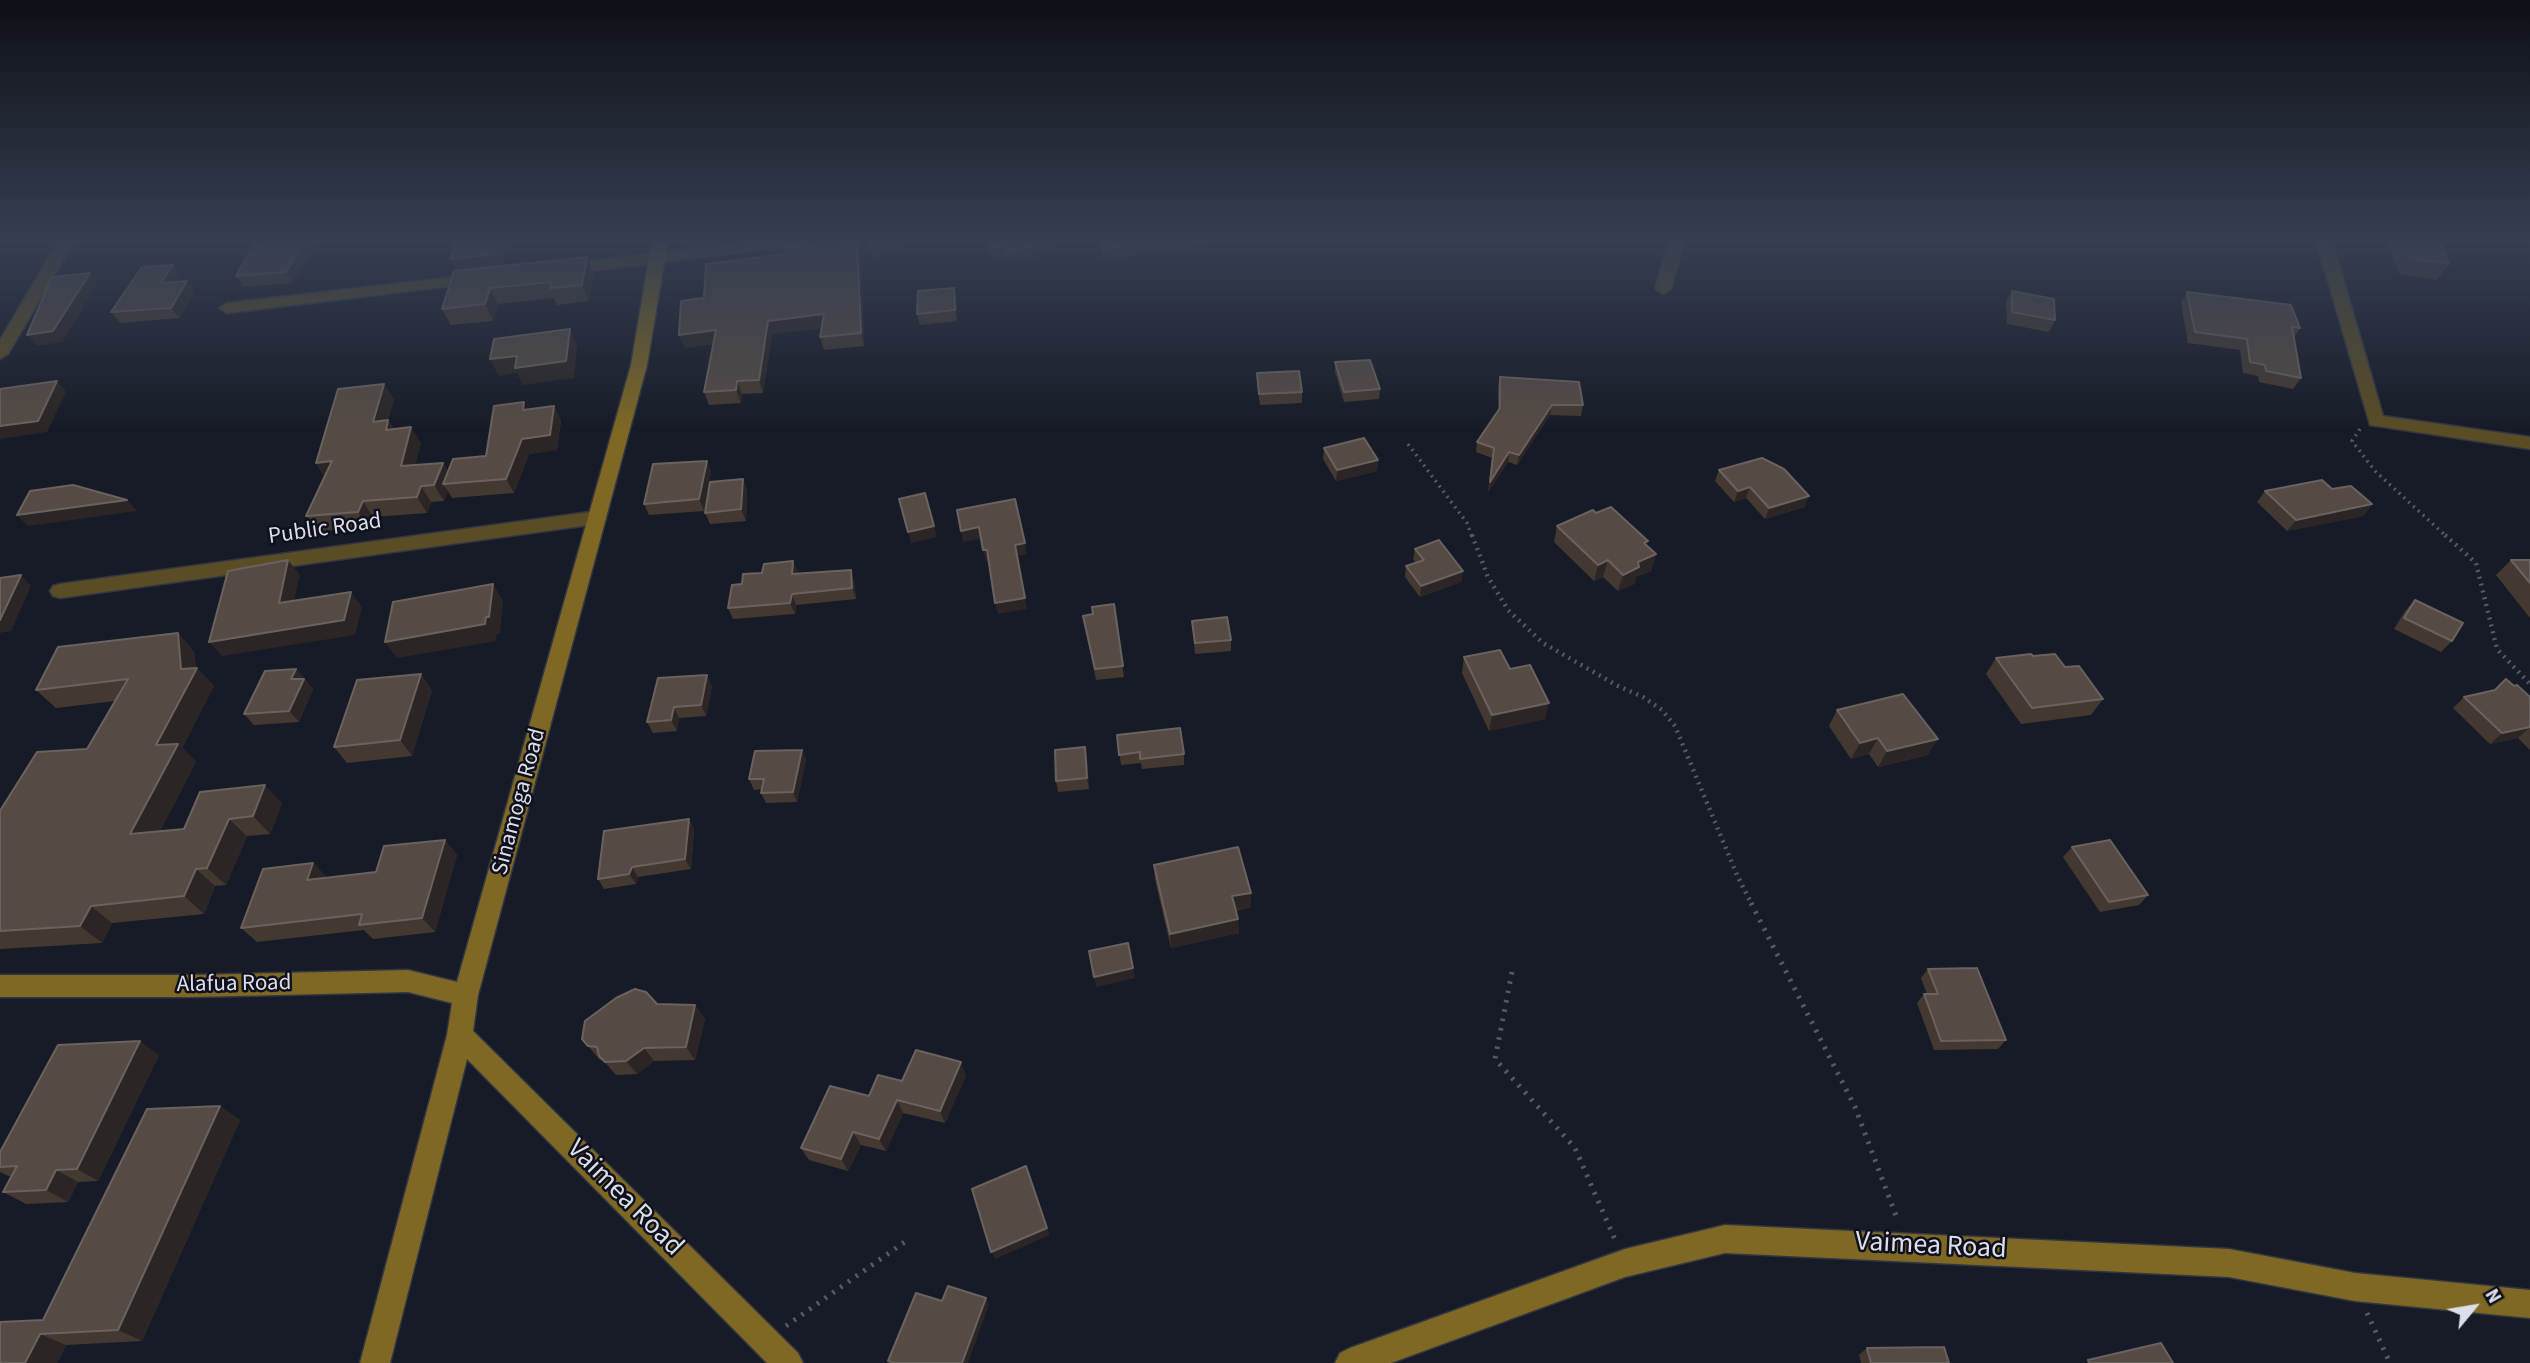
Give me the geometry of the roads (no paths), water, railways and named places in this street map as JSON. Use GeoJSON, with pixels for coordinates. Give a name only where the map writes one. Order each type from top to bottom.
{"type":"FeatureCollection","features":[{"type":"Feature","properties":{"kind":"street"},"geometry":{"type":"LineString","coordinates":[[0,354],[30,304]]}},
{"type":"Feature","properties":{"kind":"street"},"geometry":{"type":"LineString","coordinates":[[227,308],[265,304]]}},
{"type":"Feature","properties":{"kind":"street","name":"Sinamoga Road"},"geometry":{"type":"LineString","coordinates":[[375,1363],[460,1035],[466,995],[639,365],[650,304]]}},
{"type":"Feature","properties":{"kind":"street"},"geometry":{"type":"LineString","coordinates":[[2342,304],[2376,421],[2530,443]]}},
{"type":"Feature","properties":{"kind":"street","name":"Public Road"},"geometry":{"type":"LineString","coordinates":[[60,591],[597,518]]}},
{"type":"Feature","properties":{"kind":"street","name":"Alafua Road"},"geometry":{"type":"LineString","coordinates":[[0,986],[193,986],[408,981],[466,995]]}},
{"type":"Feature","properties":{"kind":"street","name":"Vaimea Road"},"geometry":{"type":"LineString","coordinates":[[460,1035],[788,1363]]}},
{"type":"Feature","properties":{"kind":"street","name":"Vaimea Road"},"geometry":{"type":"LineString","coordinates":[[1350,1363],[1625,1264],[1725,1239],[1908,1245],[2229,1263],[2355,1287],[2530,1304]]}}]}
